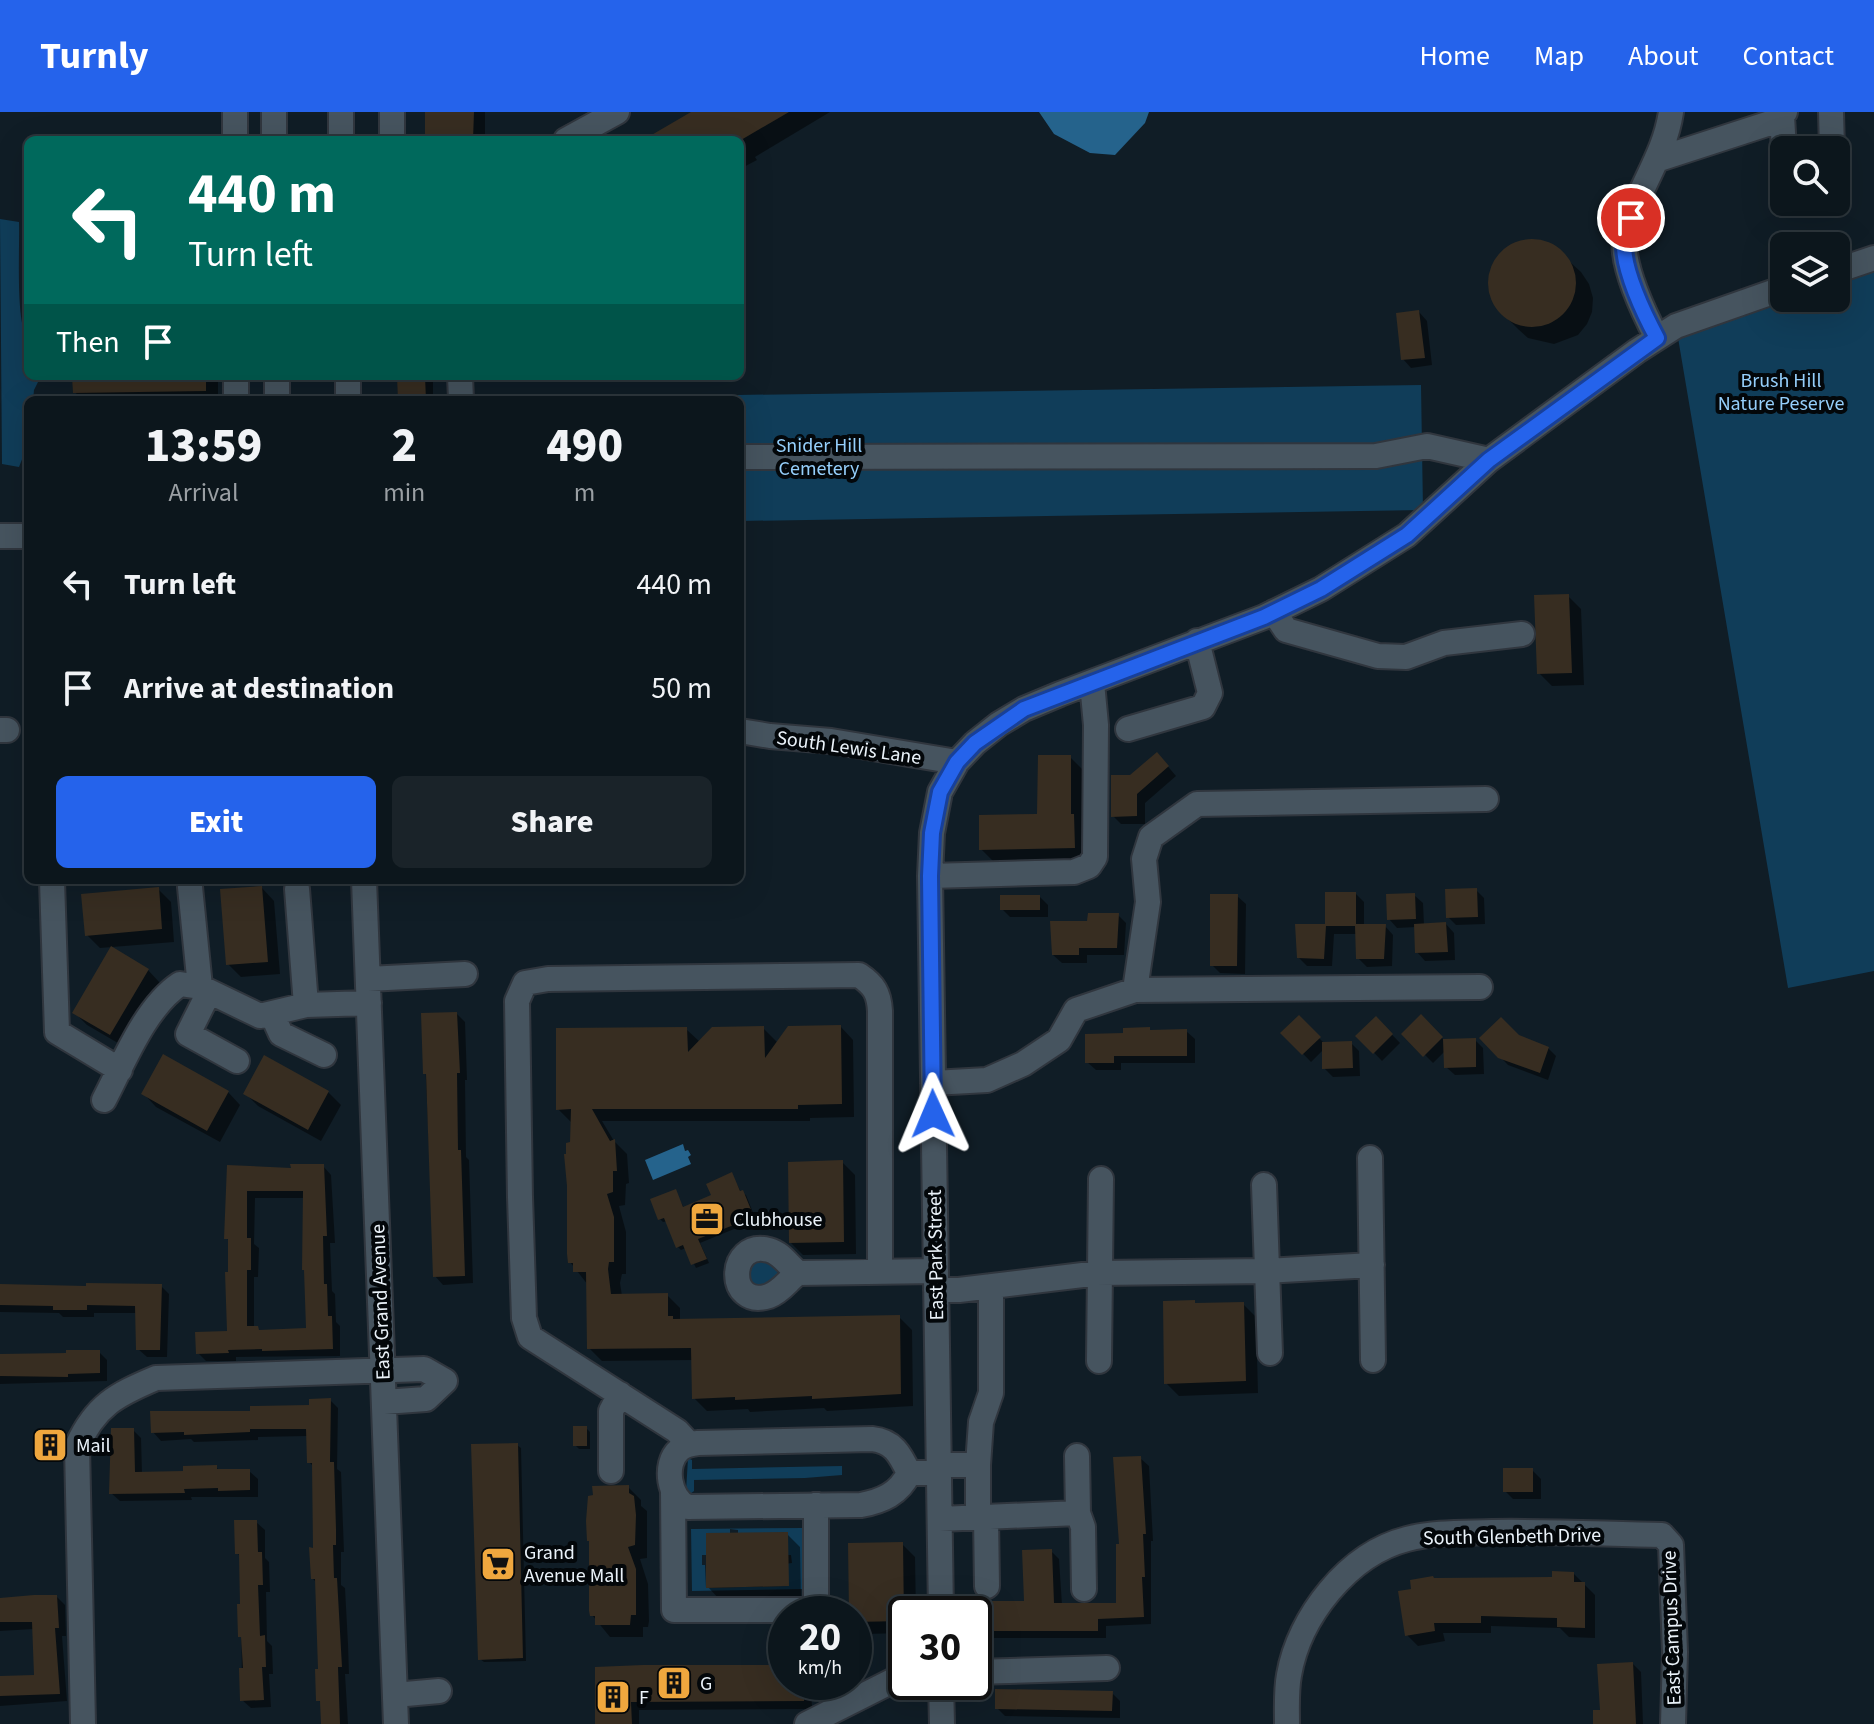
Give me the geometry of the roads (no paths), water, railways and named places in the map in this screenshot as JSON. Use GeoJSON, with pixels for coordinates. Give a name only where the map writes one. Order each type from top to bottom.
{"type":"FeatureCollection","features":[{"type":"Feature","properties":{"kind":"street"},"geometry":{"type":"LineString","coordinates":[[235,112],[235,136]]}},
{"type":"Feature","properties":{"kind":"street"},"geometry":{"type":"LineString","coordinates":[[274,112],[274,136]]}},
{"type":"Feature","properties":{"kind":"street"},"geometry":{"type":"LineString","coordinates":[[341,112],[341,136]]}},
{"type":"Feature","properties":{"kind":"street"},"geometry":{"type":"LineString","coordinates":[[392,112],[392,136]]}},
{"type":"Feature","properties":{"kind":"street"},"geometry":{"type":"LineString","coordinates":[[573,136],[617,112]]}},
{"type":"Feature","properties":{"kind":"street"},"geometry":{"type":"LineString","coordinates":[[1657,338],[1646,317],[1629,268],[1624,242],[1631,218],[1659,159],[1671,112]]}},
{"type":"Feature","properties":{"kind":"street"},"geometry":{"type":"LineString","coordinates":[[1831,112],[1832,136]]}},
{"type":"Feature","properties":{"kind":"street"},"geometry":{"type":"LineString","coordinates":[[1659,159],[1770,123],[1784,114]]}},
{"type":"Feature","properties":{"kind":"street"},"geometry":{"type":"LineString","coordinates":[[1784,114],[1784,136]]}},
{"type":"Feature","properties":{"kind":"street"},"geometry":{"type":"LineString","coordinates":[[1850,266],[1874,258]]}},
{"type":"Feature","properties":{"kind":"street","name":"East Park Street"},"geometry":{"type":"LineString","coordinates":[[941,1596],[930,876],[932,833],[940,792],[957,762],[975,743],[1024,709],[1274,612],[1321,589],[1407,535],[1489,460],[1657,338],[1676,326],[1770,293]]}},
{"type":"Feature","properties":{"kind":"street"},"geometry":{"type":"LineString","coordinates":[[744,457],[1376,456],[1427,446],[1489,460]]}},
{"type":"Feature","properties":{"kind":"street"},"geometry":{"type":"LineString","coordinates":[[0,536],[24,536]]}},
{"type":"Feature","properties":{"kind":"street"},"geometry":{"type":"LineString","coordinates":[[1274,612],[1286,630],[1378,656],[1406,657],[1444,643],[1522,634]]}},
{"type":"Feature","properties":{"kind":"street"},"geometry":{"type":"LineString","coordinates":[[1128,729],[1203,707],[1210,693],[1197,641]]}},
{"type":"Feature","properties":{"kind":"street"},"geometry":{"type":"LineString","coordinates":[[930,876],[1074,872],[1089,866],[1095,857],[1096,826],[1096,725],[1092,683]]}},
{"type":"Feature","properties":{"kind":"street","name":"South Lewis Lane"},"geometry":{"type":"LineString","coordinates":[[744,732],[831,741],[957,762]]}},
{"type":"Feature","properties":{"kind":"street"},"geometry":{"type":"LineString","coordinates":[[1135,990],[1148,902],[1144,859],[1151,837],[1197,804],[1486,799]]}},
{"type":"Feature","properties":{"kind":"street"},"geometry":{"type":"LineString","coordinates":[[52,884],[57,1032],[120,1070]]}},
{"type":"Feature","properties":{"kind":"street","name":"East Grand Avenue"},"geometry":{"type":"LineString","coordinates":[[364,884],[396,1724]]}},
{"type":"Feature","properties":{"kind":"street"},"geometry":{"type":"LineString","coordinates":[[190,887],[204,990],[188,1034],[237,1061]]}},
{"type":"Feature","properties":{"kind":"street"},"geometry":{"type":"LineString","coordinates":[[297,889],[306,1005]]}},
{"type":"Feature","properties":{"kind":"street"},"geometry":{"type":"LineString","coordinates":[[104,1100],[143,1027],[169,991],[180,984],[204,990],[260,1016],[368,991],[465,974]]}},
{"type":"Feature","properties":{"kind":"street"},"geometry":{"type":"LineString","coordinates":[[689,1444],[677,1431],[530,1337],[524,1318],[517,1001],[525,983],[548,979],[859,975],[871,983],[879,995],[880,1011],[880,1272]]}},
{"type":"Feature","properties":{"kind":"street"},"geometry":{"type":"LineString","coordinates":[[933,1083],[987,1080],[1023,1064],[1059,1040],[1076,1010],[1135,990],[1480,987]]}},
{"type":"Feature","properties":{"kind":"street"},"geometry":{"type":"LineString","coordinates":[[272,1014],[281,1034],[324,1055]]}},
{"type":"Feature","properties":{"kind":"street"},"geometry":{"type":"LineString","coordinates":[[1370,1158],[1373,1360]]}},
{"type":"Feature","properties":{"kind":"street"},"geometry":{"type":"LineString","coordinates":[[1099,1361],[1101,1179]]}},
{"type":"Feature","properties":{"kind":"street"},"geometry":{"type":"LineString","coordinates":[[1264,1185],[1270,1353]]}},
{"type":"Feature","properties":{"kind":"street"},"geometry":{"type":"LineString","coordinates":[[798,1273],[880,1272],[991,1286],[1099,1273],[1267,1271],[1372,1265]]}},
{"type":"Feature","properties":{"kind":"street"},"geometry":{"type":"LineString","coordinates":[[987,1586],[978,1465],[981,1422],[991,1393],[991,1286]]}},
{"type":"Feature","properties":{"kind":"street"},"geometry":{"type":"LineString","coordinates":[[83,1724],[77,1446],[86,1426],[105,1404],[156,1378],[424,1369],[445,1381],[426,1399],[384,1402]]}},
{"type":"Feature","properties":{"kind":"street"},"geometry":{"type":"LineString","coordinates":[[611,1471],[611,1411],[620,1394]]}},
{"type":"Feature","properties":{"kind":"street"},"geometry":{"type":"LineString","coordinates":[[816,1505],[816,1610],[674,1610],[673,1492],[670,1475],[673,1458],[680,1449],[689,1444],[878,1440],[894,1446],[909,1473]]}},
{"type":"Feature","properties":{"kind":"street"},"geometry":{"type":"LineString","coordinates":[[1077,1456],[1084,1589]]}},
{"type":"Feature","properties":{"kind":"street"},"geometry":{"type":"LineString","coordinates":[[673,1492],[678,1501],[688,1507],[861,1505],[877,1502],[897,1490],[909,1473],[978,1465]]}},
{"type":"Feature","properties":{"kind":"street"},"geometry":{"type":"LineString","coordinates":[[940,1519],[1078,1513]]}},
{"type":"Feature","properties":{"kind":"street","name":"South Glenbeth Drive"},"geometry":{"type":"LineString","coordinates":[[1287,1724],[1289,1676],[1296,1648],[1309,1621],[1324,1598],[1353,1567],[1375,1553],[1406,1539],[1461,1533],[1662,1535]]}},
{"type":"Feature","properties":{"kind":"street","name":"East Campus Drive"},"geometry":{"type":"LineString","coordinates":[[1662,1535],[1671,1545],[1675,1652],[1673,1724]]}},
{"type":"Feature","properties":{"kind":"street"},"geometry":{"type":"LineString","coordinates":[[992,1671],[1107,1668]]}},
{"type":"Feature","properties":{"kind":"street"},"geometry":{"type":"LineString","coordinates":[[807,1724],[888,1683]]}},
{"type":"Feature","properties":{"kind":"street"},"geometry":{"type":"LineString","coordinates":[[395,1695],[439,1691]]}},
{"type":"Feature","properties":{"kind":"street"},"geometry":{"type":"LineString","coordinates":[[941,1700],[942,1724]]}},
{"type":"Feature","properties":{"kind":"place","name":"Clubhouse"},"geometry":{"type":"Point","coordinates":[707,1219]}},
{"type":"Feature","properties":{"kind":"place","name":"Mail"},"geometry":{"type":"Point","coordinates":[50,1445]}},
{"type":"Feature","properties":{"kind":"place","name":"Grand Avenue Mall"},"geometry":{"type":"Point","coordinates":[498,1564]}},
{"type":"Feature","properties":{"kind":"place","name":"G"},"geometry":{"type":"Point","coordinates":[674,1683]}},
{"type":"Feature","properties":{"kind":"place","name":"F"},"geometry":{"type":"Point","coordinates":[613,1697]}},
{"type":"Feature","properties":{"kind":"park label","name":"Brush Hill Nature Peserve"},"geometry":{"type":"Point","coordinates":[1781,392]}},
{"type":"Feature","properties":{"kind":"park label","name":"Snider Hill Cemetery"},"geometry":{"type":"Point","coordinates":[819,456]}}]}
